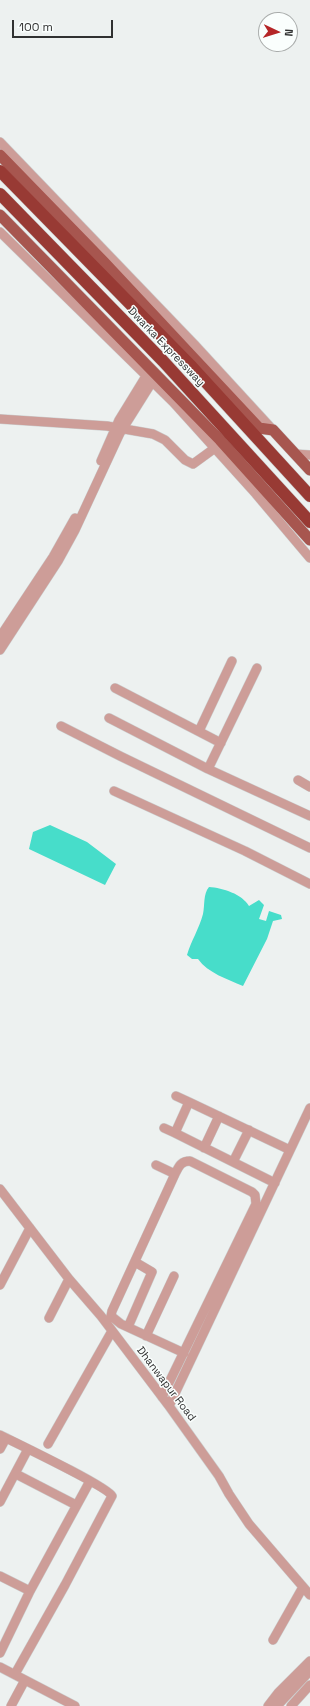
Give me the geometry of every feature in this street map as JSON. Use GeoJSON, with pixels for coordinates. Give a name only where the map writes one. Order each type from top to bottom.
{"type":"FeatureCollection","features":[{"type":"Feature","properties":{"kind":"highway","name":"Dwarka Expressway"},"geometry":{"type":"LineString","coordinates":[[0,171],[192,367],[310,496]]}},
{"type":"Feature","properties":{"kind":"highway","name":"Dwarka Expressway"},"geometry":{"type":"LineString","coordinates":[[0,194],[163,361],[310,522]]}},
{"type":"Feature","properties":{"kind":"main road"},"geometry":{"type":"LineString","coordinates":[[0,155],[104,262],[259,428],[273,430],[310,470]]}},
{"type":"Feature","properties":{"kind":"main road"},"geometry":{"type":"LineString","coordinates":[[0,215],[37,254],[76,300],[106,324],[220,440],[310,540]]}},
{"type":"Feature","properties":{"kind":"street"},"geometry":{"type":"LineString","coordinates":[[0,142],[194,344],[273,430]]}},
{"type":"Feature","properties":{"kind":"street"},"geometry":{"type":"LineString","coordinates":[[0,232],[76,300],[215,448],[310,558]]}},
{"type":"Feature","properties":{"kind":"street"},"geometry":{"type":"LineString","coordinates":[[0,650],[11,627],[53,557],[73,520],[119,428],[149,379]]}},
{"type":"Feature","properties":{"kind":"street"},"geometry":{"type":"LineString","coordinates":[[0,419],[108,426],[160,436],[185,460],[193,464],[215,448]]}},
{"type":"Feature","properties":{"kind":"street"},"geometry":{"type":"LineString","coordinates":[[295,454],[310,455]]}},
{"type":"Feature","properties":{"kind":"street"},"geometry":{"type":"LineString","coordinates":[[0,637],[11,627]]}},
{"type":"Feature","properties":{"kind":"street"},"geometry":{"type":"LineString","coordinates":[[199,731],[232,661]]}},
{"type":"Feature","properties":{"kind":"street"},"geometry":{"type":"LineString","coordinates":[[208,769],[257,668]]}},
{"type":"Feature","properties":{"kind":"street"},"geometry":{"type":"LineString","coordinates":[[115,688],[221,743]]}},
{"type":"Feature","properties":{"kind":"street"},"geometry":{"type":"LineString","coordinates":[[109,718],[208,769],[310,816]]}},
{"type":"Feature","properties":{"kind":"street"},"geometry":{"type":"LineString","coordinates":[[61,726],[310,848]]}},
{"type":"Feature","properties":{"kind":"street"},"geometry":{"type":"LineString","coordinates":[[298,780],[310,787]]}},
{"type":"Feature","properties":{"kind":"street"},"geometry":{"type":"LineString","coordinates":[[114,791],[245,851],[310,884]]}},
{"type":"Feature","properties":{"kind":"street"},"geometry":{"type":"LineString","coordinates":[[176,1096],[290,1150]]}},
{"type":"Feature","properties":{"kind":"street"},"geometry":{"type":"LineString","coordinates":[[175,1133],[189,1102]]}},
{"type":"Feature","properties":{"kind":"street"},"geometry":{"type":"LineString","coordinates":[[169,1406],[310,1108]]}},
{"type":"Feature","properties":{"kind":"street"},"geometry":{"type":"LineString","coordinates":[[204,1148],[219,1116]]}},
{"type":"Feature","properties":{"kind":"street"},"geometry":{"type":"LineString","coordinates":[[164,1128],[275,1183]]}},
{"type":"Feature","properties":{"kind":"street"},"geometry":{"type":"LineString","coordinates":[[234,1162],[249,1130]]}},
{"type":"Feature","properties":{"kind":"street"},"geometry":{"type":"LineString","coordinates":[[162,1397],[184,1353],[254,1210],[256,1200],[252,1192],[190,1161],[181,1163],[175,1174],[111,1316],[124,1326],[184,1353]]}},
{"type":"Feature","properties":{"kind":"street"},"geometry":{"type":"LineString","coordinates":[[156,1165],[175,1174]]}},
{"type":"Feature","properties":{"kind":"street","name":"Dhanwapur Road"},"geometry":{"type":"LineString","coordinates":[[0,1188],[69,1279],[169,1406],[219,1476],[249,1524],[310,1595]]}},
{"type":"Feature","properties":{"kind":"street"},"geometry":{"type":"LineString","coordinates":[[0,1285],[30,1228]]}},
{"type":"Feature","properties":{"kind":"street"},"geometry":{"type":"LineString","coordinates":[[48,1444],[113,1333],[124,1326],[152,1272],[135,1262]]}},
{"type":"Feature","properties":{"kind":"street"},"geometry":{"type":"LineString","coordinates":[[146,1336],[174,1276]]}},
{"type":"Feature","properties":{"kind":"street"},"geometry":{"type":"LineString","coordinates":[[49,1318],[69,1279]]}},
{"type":"Feature","properties":{"kind":"street"},"geometry":{"type":"LineString","coordinates":[[0,1449],[3,1437],[90,1481],[110,1493],[112,1496],[66,1584],[15,1674]]}},
{"type":"Feature","properties":{"kind":"street"},"geometry":{"type":"LineString","coordinates":[[0,1502],[28,1449]]}},
{"type":"Feature","properties":{"kind":"street"},"geometry":{"type":"LineString","coordinates":[[16,1474],[76,1505]]}},
{"type":"Feature","properties":{"kind":"street"},"geometry":{"type":"LineString","coordinates":[[0,1654],[30,1591],[90,1481]]}},
{"type":"Feature","properties":{"kind":"street"},"geometry":{"type":"LineString","coordinates":[[0,1576],[30,1591]]}},
{"type":"Feature","properties":{"kind":"street"},"geometry":{"type":"LineString","coordinates":[[273,1640],[303,1587]]}},
{"type":"Feature","properties":{"kind":"street"},"geometry":{"type":"LineString","coordinates":[[268,1706],[310,1661]]}},
{"type":"Feature","properties":{"kind":"street"},"geometry":{"type":"LineString","coordinates":[[0,1667],[15,1674],[62,1703],[75,1706]]}},
{"type":"Feature","properties":{"kind":"street"},"geometry":{"type":"LineString","coordinates":[[278,1706],[310,1671]]}},
{"type":"Feature","properties":{"kind":"street"},"geometry":{"type":"LineString","coordinates":[[11,1706],[25,1680]]}},
{"type":"Feature","properties":{"kind":"street"},"geometry":{"type":"LineString","coordinates":[[291,1706],[310,1685]]}},
{"type":"Feature","properties":{"kind":"shaded area"},"geometry":{"type":"Polygon","coordinates":[[[50,825],[87,842],[116,864],[105,885],[29,849],[33,832],[50,825]]]}},
{"type":"Feature","properties":{"kind":"shaded area"},"geometry":{"type":"Polygon","coordinates":[[[209,887],[232,892],[242,898],[249,906],[259,900],[264,905],[259,919],[266,921],[269,911],[281,915],[282,919],[273,921],[267,939],[243,986],[218,975],[202,964],[198,959],[192,959],[187,955],[204,911],[205,896],[209,887]]]}}]}
